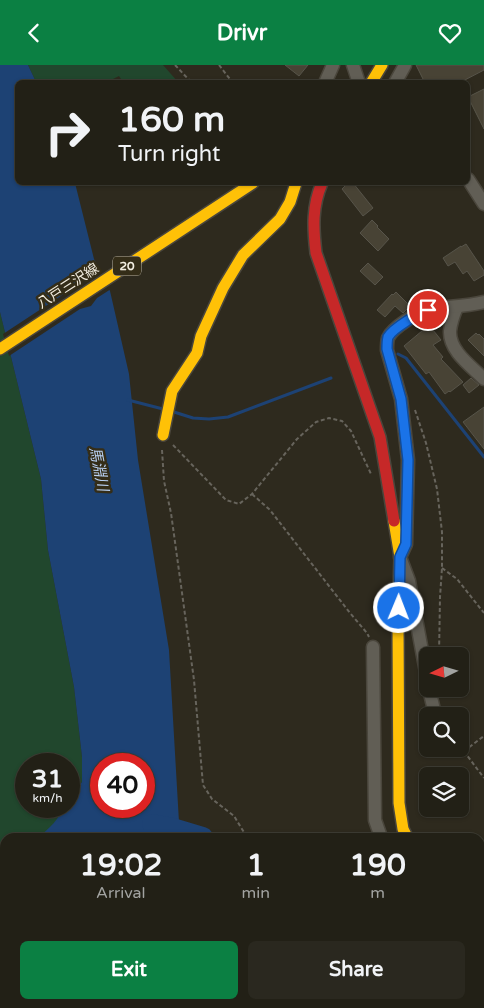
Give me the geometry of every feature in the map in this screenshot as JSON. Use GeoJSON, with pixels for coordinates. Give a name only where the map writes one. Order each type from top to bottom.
{"type":"FeatureCollection","features":[{"type":"Feature","properties":{"kind":"street"},"geometry":{"type":"LineString","coordinates":[[327,80],[333,65]]}},
{"type":"Feature","properties":{"kind":"street"},"geometry":{"type":"LineString","coordinates":[[353,65],[358,80]]}},
{"type":"Feature","properties":{"kind":"street"},"geometry":{"type":"LineString","coordinates":[[397,80],[405,65]]}},
{"type":"Feature","properties":{"kind":"street"},"geometry":{"type":"LineString","coordinates":[[470,182],[484,204]]}},
{"type":"Feature","properties":{"kind":"street","name":"八戸三沢線"},"geometry":{"type":"LineString","coordinates":[[0,349],[250,185]]}},
{"type":"Feature","properties":{"kind":"street"},"geometry":{"type":"LineString","coordinates":[[163,435],[172,391],[196,353],[201,335],[223,289],[243,255],[280,219],[290,202],[295,185]]}},
{"type":"Feature","properties":{"kind":"street"},"geometry":{"type":"LineString","coordinates":[[321,185],[313,209],[316,253],[380,437],[400,557],[409,581],[421,647]]}},
{"type":"Feature","properties":{"kind":"street"},"geometry":{"type":"LineString","coordinates":[[405,833],[399,803],[398,625],[400,557],[406,544],[408,460],[401,399],[387,343],[389,336],[420,312],[470,306],[484,302]]}},
{"type":"Feature","properties":{"kind":"street"},"geometry":{"type":"LineString","coordinates":[[457,307],[450,331],[451,342],[457,352],[484,379]]}},
{"type":"Feature","properties":{"kind":"street"},"geometry":{"type":"LineString","coordinates":[[373,647],[375,820],[380,833]]}},
{"type":"Feature","properties":{"kind":"path"},"geometry":{"type":"LineString","coordinates":[[175,65],[189,80]]}},
{"type":"Feature","properties":{"kind":"path"},"geometry":{"type":"LineString","coordinates":[[219,65],[232,80]]}},
{"type":"Feature","properties":{"kind":"path"},"geometry":{"type":"LineString","coordinates":[[413,404],[426,443],[437,489],[442,531],[439,647]]}},
{"type":"Feature","properties":{"kind":"path"},"geometry":{"type":"LineString","coordinates":[[163,435],[226,500],[239,504],[252,494],[297,439],[316,422],[329,418],[342,421],[351,431],[374,481]]}},
{"type":"Feature","properties":{"kind":"path"},"geometry":{"type":"LineString","coordinates":[[163,435],[164,481],[171,513],[194,680],[203,785],[212,799],[234,816],[244,833]]}},
{"type":"Feature","properties":{"kind":"path"},"geometry":{"type":"LineString","coordinates":[[252,494],[270,509],[367,633],[373,647]]}},
{"type":"Feature","properties":{"kind":"path"},"geometry":{"type":"LineString","coordinates":[[442,568],[457,579],[484,613]]}},
{"type":"Feature","properties":{"kind":"path"},"geometry":{"type":"LineString","coordinates":[[469,747],[484,736]]}},
{"type":"Feature","properties":{"kind":"path"},"geometry":{"type":"LineString","coordinates":[[468,757],[484,778]]}},
{"type":"Feature","properties":{"kind":"green space"},"geometry":{"type":"Polygon","coordinates":[[[28,65],[163,65],[176,80],[122,80],[119,76],[111,80],[35,80],[28,65]]]}},
{"type":"Feature","properties":{"kind":"green space"},"geometry":{"type":"Polygon","coordinates":[[[0,312],[41,479],[48,550],[74,687],[82,757],[82,782],[80,784],[80,753],[15,753],[15,818],[58,818],[45,833],[0,833],[0,312]]]}},
{"type":"Feature","properties":{"kind":"water","name":"馬淵川"},"geometry":{"type":"Polygon","coordinates":[[[0,65],[28,65],[35,80],[15,80],[15,185],[76,185],[94,259],[110,291],[129,374],[138,460],[169,650],[179,833],[43,833],[57,818],[80,818],[80,784],[82,782],[82,757],[74,687],[48,550],[41,479],[0,312],[0,65]]]}},
{"type":"Feature","properties":{"kind":"pier"},"geometry":{"type":"Polygon","coordinates":[[[102,270],[111,289],[97,298],[91,306],[80,309],[9,356],[3,334],[73,288],[81,278],[90,277],[102,270]]]}},
{"type":"Feature","properties":{"kind":"building"},"geometry":{"type":"Polygon","coordinates":[[[285,65],[308,65],[299,76],[285,65]]]}},
{"type":"Feature","properties":{"kind":"building"},"geometry":{"type":"Polygon","coordinates":[[[416,65],[484,65],[484,70],[465,80],[424,80],[416,65]]]}},
{"type":"Feature","properties":{"kind":"building"},"geometry":{"type":"Polygon","coordinates":[[[484,89],[484,129],[470,101],[470,96],[484,89]]]}},
{"type":"Feature","properties":{"kind":"building"},"geometry":{"type":"Polygon","coordinates":[[[346,185],[355,185],[373,208],[363,216],[342,189],[346,185]]]}},
{"type":"Feature","properties":{"kind":"building"},"geometry":{"type":"Polygon","coordinates":[[[372,220],[389,239],[378,251],[360,233],[372,220]]]}},
{"type":"Feature","properties":{"kind":"building"},"geometry":{"type":"Polygon","coordinates":[[[466,244],[484,271],[484,275],[474,281],[467,271],[463,274],[455,262],[448,266],[443,258],[466,244]]]}},
{"type":"Feature","properties":{"kind":"building"},"geometry":{"type":"Polygon","coordinates":[[[368,263],[383,277],[375,285],[360,271],[368,263]]]}},
{"type":"Feature","properties":{"kind":"building"},"geometry":{"type":"Polygon","coordinates":[[[396,292],[410,306],[403,313],[395,306],[385,317],[377,310],[396,292]]]}},
{"type":"Feature","properties":{"kind":"building"},"geometry":{"type":"Polygon","coordinates":[[[429,325],[441,340],[433,345],[443,357],[441,359],[463,382],[445,394],[429,372],[426,374],[404,346],[429,325]]]}},
{"type":"Feature","properties":{"kind":"building"},"geometry":{"type":"Polygon","coordinates":[[[476,333],[484,339],[484,356],[468,340],[476,333]]]}},
{"type":"Feature","properties":{"kind":"building"},"geometry":{"type":"Polygon","coordinates":[[[471,378],[479,385],[469,393],[463,385],[471,378]]]}},
{"type":"Feature","properties":{"kind":"building"},"geometry":{"type":"Polygon","coordinates":[[[484,407],[484,449],[463,422],[484,407]]]}},
{"type":"Feature","properties":{"kind":"waterway"},"geometry":{"type":"LineString","coordinates":[[398,354],[406,358],[484,457]]}},
{"type":"Feature","properties":{"kind":"waterway"},"geometry":{"type":"LineString","coordinates":[[174,412],[193,418],[228,417],[331,378]]}},
{"type":"Feature","properties":{"kind":"waterway"},"geometry":{"type":"LineString","coordinates":[[128,400],[163,409]]}},
{"type":"Feature","properties":{"kind":"waterway"},"geometry":{"type":"LineString","coordinates":[[152,824],[190,833]]}},
{"type":"Feature","properties":{"kind":"traffic: slow"},"geometry":{"type":"LineString","coordinates":[[373,80],[382,65]]}},
{"type":"Feature","properties":{"kind":"traffic: slow"},"geometry":{"type":"LineString","coordinates":[[0,349],[250,185]]}},
{"type":"Feature","properties":{"kind":"traffic: slow"},"geometry":{"type":"LineString","coordinates":[[163,435],[172,391],[197,353],[201,336],[223,288],[243,255],[280,219],[290,202],[295,185]]}},
{"type":"Feature","properties":{"kind":"traffic: slow"},"geometry":{"type":"LineString","coordinates":[[394,521],[400,557],[398,625],[399,803],[405,833]]}},
{"type":"Feature","properties":{"kind":"traffic: jam"},"geometry":{"type":"LineString","coordinates":[[321,185],[316,200],[314,217],[316,253],[380,437],[394,521]]}},
{"type":"Feature","properties":{"kind":"route"},"geometry":{"type":"LineString","coordinates":[[399,608],[400,557],[406,544],[408,460],[401,399],[387,343],[389,336],[400,326],[420,312],[428,310]]}}]}
